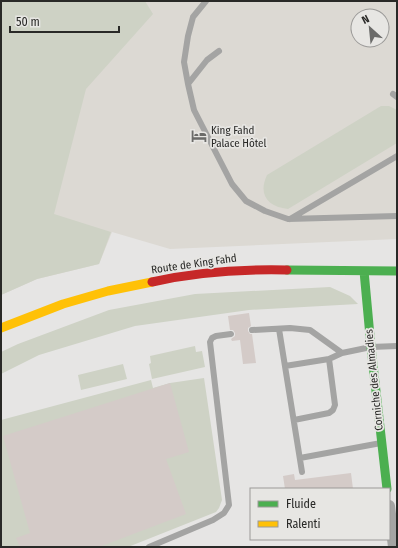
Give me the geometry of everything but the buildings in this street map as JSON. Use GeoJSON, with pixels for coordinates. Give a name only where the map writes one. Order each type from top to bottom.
{"type":"FeatureCollection","features":[{"type":"Feature","properties":{"kind":"street","name":"Route de King Fahd"},"geometry":{"type":"LineString","coordinates":[[1,328],[70,302],[108,291],[179,276],[249,269],[397,271]]}},
{"type":"Feature","properties":{"kind":"street","name":"Corniche des Almadies"},"geometry":{"type":"LineString","coordinates":[[364,271],[370,347],[387,488]]}},
{"type":"Feature","properties":{"kind":"street"},"geometry":{"type":"LineString","coordinates":[[390,514],[394,547]]}},
{"type":"Feature","properties":{"kind":"lane"},"geometry":{"type":"LineString","coordinates":[[206,1],[194,18],[188,36],[184,62],[188,84],[194,110],[232,184],[246,201],[265,211],[288,219],[397,216]]}},
{"type":"Feature","properties":{"kind":"lane"},"geometry":{"type":"LineString","coordinates":[[188,84],[207,60],[219,51]]}},
{"type":"Feature","properties":{"kind":"lane"},"geometry":{"type":"LineString","coordinates":[[288,219],[397,156]]}},
{"type":"Feature","properties":{"kind":"lane"},"geometry":{"type":"LineString","coordinates":[[252,330],[290,328],[310,330],[342,353]]}},
{"type":"Feature","properties":{"kind":"lane"},"geometry":{"type":"LineString","coordinates":[[279,329],[302,472]]}},
{"type":"Feature","properties":{"kind":"lane"},"geometry":{"type":"LineString","coordinates":[[149,547],[214,520],[224,513],[229,505],[210,342],[212,338],[216,336],[231,334]]}},
{"type":"Feature","properties":{"kind":"lane"},"geometry":{"type":"LineString","coordinates":[[285,366],[329,359],[342,353],[370,347],[397,346]]}},
{"type":"Feature","properties":{"kind":"lane"},"geometry":{"type":"LineString","coordinates":[[294,420],[329,413],[333,410],[335,405],[329,359]]}},
{"type":"Feature","properties":{"kind":"lane"},"geometry":{"type":"LineString","coordinates":[[300,458],[381,443]]}},
{"type":"Feature","properties":{"kind":"shaded area","name":"King Fahd Palace Hôtel"},"geometry":{"type":"Polygon","coordinates":[[[1,1],[397,1],[397,239],[170,249],[112,232],[99,264],[37,279],[1,295],[1,1]]]}},
{"type":"Feature","properties":{"kind":"shaded area"},"geometry":{"type":"Polygon","coordinates":[[[1,1],[145,1],[153,14],[86,89],[54,214],[111,232],[99,264],[37,279],[1,295],[1,1]]]}},
{"type":"Feature","properties":{"kind":"shaded area"},"geometry":{"type":"Polygon","coordinates":[[[381,106],[389,106],[397,110],[397,143],[288,209],[275,206],[266,198],[264,194],[264,182],[267,175],[381,106]]]}},
{"type":"Feature","properties":{"kind":"shaded area"},"geometry":{"type":"Polygon","coordinates":[[[330,287],[350,296],[358,304],[249,310],[135,326],[39,355],[1,374],[1,352],[18,344],[109,310],[195,294],[330,287]]]}},
{"type":"Feature","properties":{"kind":"shaded area"},"geometry":{"type":"Polygon","coordinates":[[[195,346],[196,352],[202,351],[205,367],[152,379],[149,364],[151,363],[150,356],[195,346]]]}},
{"type":"Feature","properties":{"kind":"shaded area"},"geometry":{"type":"Polygon","coordinates":[[[123,364],[127,379],[81,390],[78,375],[123,364]]]}},
{"type":"Feature","properties":{"kind":"shaded area"},"geometry":{"type":"Polygon","coordinates":[[[204,378],[222,500],[216,512],[128,547],[1,547],[1,420],[151,380],[153,388],[170,383],[204,378]]]}},
{"type":"Feature","properties":{"kind":"traffic: fast"},"geometry":{"type":"LineString","coordinates":[[287,270],[397,271]]}},
{"type":"Feature","properties":{"kind":"traffic: fast"},"geometry":{"type":"LineString","coordinates":[[364,271],[387,488]]}},
{"type":"Feature","properties":{"kind":"traffic: slow"},"geometry":{"type":"LineString","coordinates":[[1,328],[63,304],[108,291],[152,282]]}},
{"type":"Feature","properties":{"kind":"traffic: jam"},"geometry":{"type":"LineString","coordinates":[[152,282],[219,272],[287,270]]}},
{"type":"Feature","properties":{"kind":"place","name":"King Fahd Palace Hôtel"},"geometry":{"type":"Point","coordinates":[199,136]}}]}
